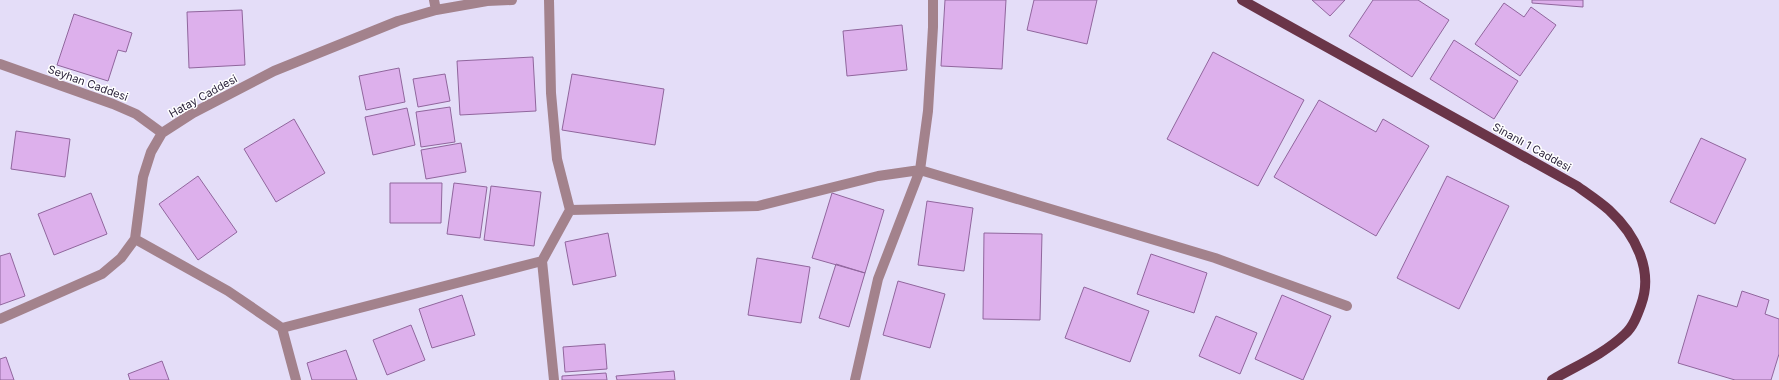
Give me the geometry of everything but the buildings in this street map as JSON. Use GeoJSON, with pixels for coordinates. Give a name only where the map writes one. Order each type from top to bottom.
{"type":"FeatureCollection","features":[{"type":"Feature","properties":{"kind":"main road","name":"Sinanlı 1 Caddesi"},"geometry":{"type":"LineString","coordinates":[[1242,0],[1577,186],[1609,210],[1625,228],[1639,250],[1645,274],[1644,296],[1635,320],[1626,334],[1608,348],[1552,380]]}},
{"type":"Feature","properties":{"kind":"street","name":"Hatay Caddesi"},"geometry":{"type":"LineString","coordinates":[[0,319],[102,274],[121,258],[135,239],[143,177],[151,152],[162,133],[193,113],[274,71],[435,5],[512,0]]}},
{"type":"Feature","properties":{"kind":"street"},"geometry":{"type":"LineString","coordinates":[[549,0],[551,94],[557,159],[570,210],[542,261],[554,380]]}},
{"type":"Feature","properties":{"kind":"street"},"geometry":{"type":"LineString","coordinates":[[855,380],[878,279],[920,170],[928,111],[933,27],[933,0]]}},
{"type":"Feature","properties":{"kind":"street","name":"Seyhan Caddesi"},"geometry":{"type":"LineString","coordinates":[[0,64],[113,104],[136,114],[162,133]]}},
{"type":"Feature","properties":{"kind":"street"},"geometry":{"type":"LineString","coordinates":[[570,210],[758,206],[878,176],[920,170],[1215,258],[1347,306]]}},
{"type":"Feature","properties":{"kind":"street"},"geometry":{"type":"LineString","coordinates":[[135,239],[228,291],[282,328],[296,380]]}},
{"type":"Feature","properties":{"kind":"street"},"geometry":{"type":"LineString","coordinates":[[282,328],[542,261]]}}]}
